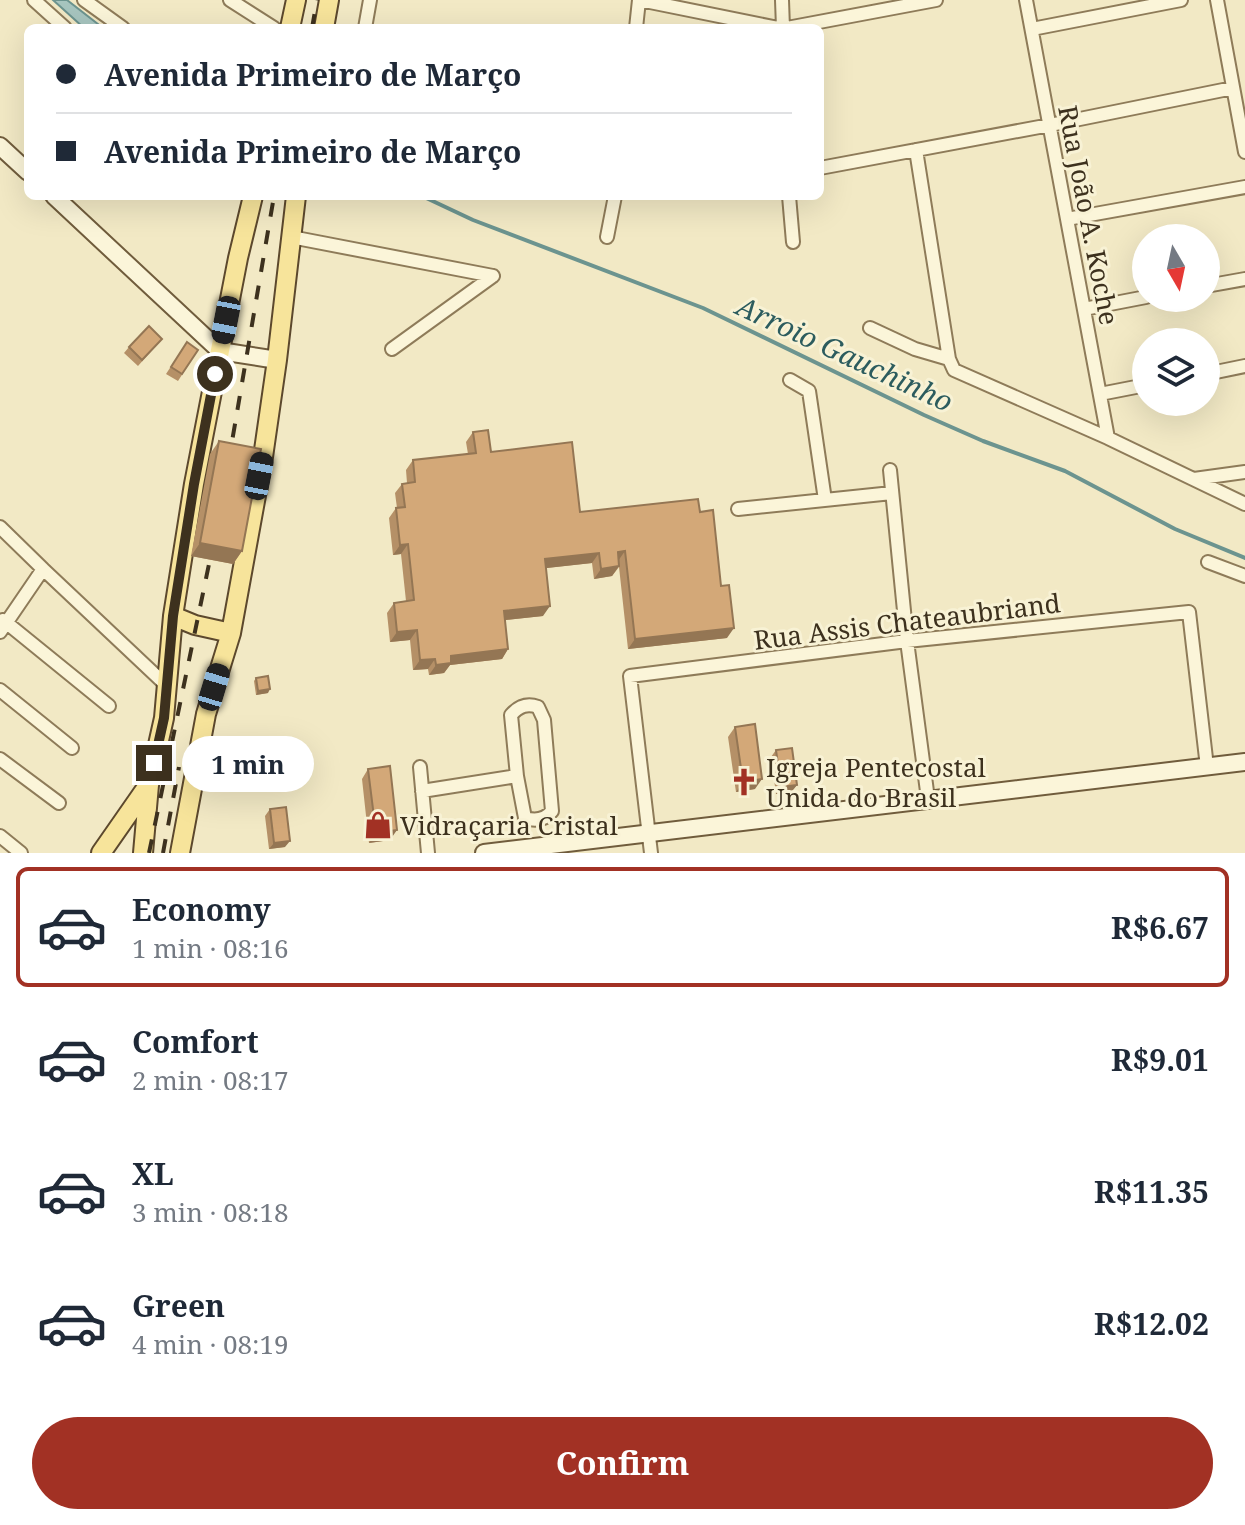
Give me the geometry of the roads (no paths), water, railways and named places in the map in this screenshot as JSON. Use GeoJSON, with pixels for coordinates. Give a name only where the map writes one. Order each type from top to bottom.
{"type":"FeatureCollection","features":[{"type":"Feature","properties":{"kind":"main road"},"geometry":{"type":"LineString","coordinates":[[291,24],[296,0]]}},
{"type":"Feature","properties":{"kind":"main road"},"geometry":{"type":"LineString","coordinates":[[325,24],[329,0]]}},
{"type":"Feature","properties":{"kind":"main road"},"geometry":{"type":"LineString","coordinates":[[0,146],[24,168]]}},
{"type":"Feature","properties":{"kind":"main road"},"geometry":{"type":"LineString","coordinates":[[58,200],[220,351],[277,360]]}},
{"type":"Feature","properties":{"kind":"main road"},"geometry":{"type":"LineString","coordinates":[[158,853],[146,853],[149,785],[164,718],[173,616],[194,484],[251,200]]}},
{"type":"Feature","properties":{"kind":"main road"},"geometry":{"type":"LineString","coordinates":[[180,853],[206,714],[231,633],[263,457],[296,200]]}},
{"type":"Feature","properties":{"kind":"main road"},"geometry":{"type":"LineString","coordinates":[[173,616],[195,625],[231,633]]}},
{"type":"Feature","properties":{"kind":"main road"},"geometry":{"type":"LineString","coordinates":[[484,853],[1245,762]]}},
{"type":"Feature","properties":{"kind":"main road"},"geometry":{"type":"LineString","coordinates":[[101,853],[149,785]]}},
{"type":"Feature","properties":{"kind":"street"},"geometry":{"type":"LineString","coordinates":[[34,0],[61,24]]}},
{"type":"Feature","properties":{"kind":"street"},"geometry":{"type":"LineString","coordinates":[[84,0],[117,24]]}},
{"type":"Feature","properties":{"kind":"street"},"geometry":{"type":"LineString","coordinates":[[230,0],[268,24]]}},
{"type":"Feature","properties":{"kind":"street"},"geometry":{"type":"LineString","coordinates":[[366,24],[370,0]]}},
{"type":"Feature","properties":{"kind":"street"},"geometry":{"type":"LineString","coordinates":[[636,24],[639,0],[762,24]]}},
{"type":"Feature","properties":{"kind":"street"},"geometry":{"type":"LineString","coordinates":[[782,0],[783,24]]}},
{"type":"Feature","properties":{"kind":"street"},"geometry":{"type":"LineString","coordinates":[[805,24],[936,0]]}},
{"type":"Feature","properties":{"kind":"street","name":"Rua João A. Koche"},"geometry":{"type":"LineString","coordinates":[[1026,0],[1108,438]]}},
{"type":"Feature","properties":{"kind":"street"},"geometry":{"type":"LineString","coordinates":[[1032,29],[1181,0]]}},
{"type":"Feature","properties":{"kind":"street"},"geometry":{"type":"LineString","coordinates":[[1217,0],[1245,152]]}},
{"type":"Feature","properties":{"kind":"street"},"geometry":{"type":"LineString","coordinates":[[824,167],[1233,88]]}},
{"type":"Feature","properties":{"kind":"street"},"geometry":{"type":"LineString","coordinates":[[916,150],[951,365]]}},
{"type":"Feature","properties":{"kind":"street"},"geometry":{"type":"LineString","coordinates":[[1067,219],[1245,187]]}},
{"type":"Feature","properties":{"kind":"street"},"geometry":{"type":"LineString","coordinates":[[607,237],[614,200]]}},
{"type":"Feature","properties":{"kind":"street"},"geometry":{"type":"LineString","coordinates":[[789,200],[793,242]]}},
{"type":"Feature","properties":{"kind":"street"},"geometry":{"type":"LineString","coordinates":[[291,237],[493,276],[392,349]]}},
{"type":"Feature","properties":{"kind":"street"},"geometry":{"type":"LineString","coordinates":[[1220,283],[1245,279]]}},
{"type":"Feature","properties":{"kind":"street"},"geometry":{"type":"LineString","coordinates":[[1084,309],[1132,300]]}},
{"type":"Feature","properties":{"kind":"street"},"geometry":{"type":"LineString","coordinates":[[870,328],[1245,504]]}},
{"type":"Feature","properties":{"kind":"street"},"geometry":{"type":"LineString","coordinates":[[1220,371],[1245,366]]}},
{"type":"Feature","properties":{"kind":"street"},"geometry":{"type":"LineString","coordinates":[[790,380],[809,391],[825,500]]}},
{"type":"Feature","properties":{"kind":"street"},"geometry":{"type":"LineString","coordinates":[[1100,394],[1132,388]]}},
{"type":"Feature","properties":{"kind":"street"},"geometry":{"type":"LineString","coordinates":[[890,470],[907,641],[928,799]]}},
{"type":"Feature","properties":{"kind":"street"},"geometry":{"type":"LineString","coordinates":[[1194,479],[1245,472]]}},
{"type":"Feature","properties":{"kind":"street"},"geometry":{"type":"LineString","coordinates":[[738,509],[892,493]]}},
{"type":"Feature","properties":{"kind":"street"},"geometry":{"type":"LineString","coordinates":[[0,527],[166,685]]}},
{"type":"Feature","properties":{"kind":"street"},"geometry":{"type":"LineString","coordinates":[[1208,562],[1245,576]]}},
{"type":"Feature","properties":{"kind":"street"},"geometry":{"type":"LineString","coordinates":[[43,569],[2,624],[109,706]]}},
{"type":"Feature","properties":{"kind":"street","name":"Rua Assis Chateaubriand"},"geometry":{"type":"LineString","coordinates":[[648,832],[630,676],[907,641],[1189,612],[1207,767]]}},
{"type":"Feature","properties":{"kind":"street"},"geometry":{"type":"LineString","coordinates":[[0,690],[72,748]]}},
{"type":"Feature","properties":{"kind":"street"},"geometry":{"type":"LineString","coordinates":[[532,705],[538,707],[544,720],[552,811],[549,814],[533,820],[525,818],[517,776],[511,715],[519,706],[532,705]]}},
{"type":"Feature","properties":{"kind":"street"},"geometry":{"type":"LineString","coordinates":[[0,759],[59,803]]}},
{"type":"Feature","properties":{"kind":"street"},"geometry":{"type":"LineString","coordinates":[[420,767],[428,853]]}},
{"type":"Feature","properties":{"kind":"street"},"geometry":{"type":"LineString","coordinates":[[422,791],[517,776]]}},
{"type":"Feature","properties":{"kind":"street"},"geometry":{"type":"LineString","coordinates":[[648,832],[651,853]]}},
{"type":"Feature","properties":{"kind":"street"},"geometry":{"type":"LineString","coordinates":[[0,836],[21,853]]}},
{"type":"Feature","properties":{"kind":"water"},"geometry":{"type":"Polygon","coordinates":[[[53,0],[67,0],[98,24],[80,24],[53,0]]]}},
{"type":"Feature","properties":{"kind":"waterway","name":"Arroio Gauchinho"},"geometry":{"type":"LineString","coordinates":[[430,200],[473,220],[703,308],[924,415],[1065,471],[1175,529],[1245,558]]}},
{"type":"Feature","properties":{"kind":"railway"},"geometry":{"type":"LineString","coordinates":[[313,24],[317,0]]}},
{"type":"Feature","properties":{"kind":"railway"},"geometry":{"type":"LineString","coordinates":[[228,465],[273,200]]}},
{"type":"Feature","properties":{"kind":"railway"},"geometry":{"type":"LineString","coordinates":[[149,853],[214,540]]}},
{"type":"Feature","properties":{"kind":"railway"},"geometry":{"type":"LineString","coordinates":[[163,853],[179,767]]}},
{"type":"Feature","properties":{"kind":"place","name":"Igreja Pentecostal Unida do Brasil"},"geometry":{"type":"Point","coordinates":[744,782]}},
{"type":"Feature","properties":{"kind":"place","name":"Vidraçaria Cristal"},"geometry":{"type":"Point","coordinates":[378,825]}}]}
